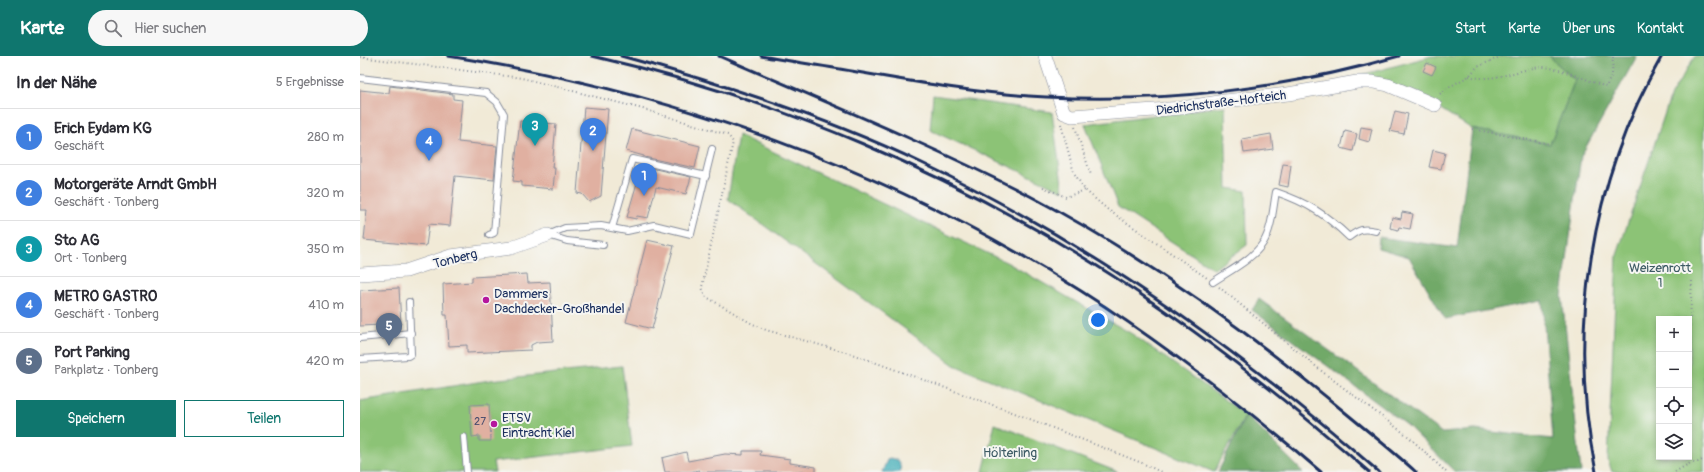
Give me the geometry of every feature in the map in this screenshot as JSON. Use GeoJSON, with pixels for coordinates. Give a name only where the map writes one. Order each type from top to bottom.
{"type":"FeatureCollection","features":[{"type":"Feature","properties":{"kind":"street"},"geometry":{"type":"LineString","coordinates":[[1045,56],[1068,115]]}},
{"type":"Feature","properties":{"kind":"street","name":"Diedrichstraße-Hofteich"},"geometry":{"type":"LineString","coordinates":[[1068,115],[1182,108],[1225,100],[1288,94],[1357,82],[1373,82],[1388,85],[1433,104]]}},
{"type":"Feature","properties":{"kind":"street","name":"Tonberg"},"geometry":{"type":"LineString","coordinates":[[360,274],[406,271],[451,256],[510,248],[548,235]]}},
{"type":"Feature","properties":{"kind":"lane"},"geometry":{"type":"LineString","coordinates":[[360,78],[486,93],[497,102],[504,114],[494,233],[489,236]]}},
{"type":"Feature","properties":{"kind":"lane"},"geometry":{"type":"LineString","coordinates":[[548,235],[565,228],[601,226],[627,231],[654,224],[691,234],[712,148]]}},
{"type":"Feature","properties":{"kind":"lane"},"geometry":{"type":"LineString","coordinates":[[612,228],[632,159],[706,176]]}},
{"type":"Feature","properties":{"kind":"lane"},"geometry":{"type":"LineString","coordinates":[[1213,282],[1251,257],[1262,244],[1269,230],[1276,192],[1300,200],[1320,212],[1335,223],[1349,237],[1356,231],[1365,229],[1376,231]]}},
{"type":"Feature","properties":{"kind":"lane"},"geometry":{"type":"LineString","coordinates":[[548,235],[567,241],[603,245]]}},
{"type":"Feature","properties":{"kind":"lane"},"geometry":{"type":"LineString","coordinates":[[360,359],[408,356],[411,354],[409,302]]}},
{"type":"Feature","properties":{"kind":"lane"},"geometry":{"type":"LineString","coordinates":[[360,338],[411,333]]}},
{"type":"Feature","properties":{"kind":"lane"},"geometry":{"type":"LineString","coordinates":[[464,437],[467,472]]}},
{"type":"Feature","properties":{"kind":"path"},"geometry":{"type":"LineString","coordinates":[[1433,104],[1447,88],[1469,76],[1477,67],[1502,56]]}},
{"type":"Feature","properties":{"kind":"path"},"geometry":{"type":"LineString","coordinates":[[1469,76],[1479,79],[1509,75],[1540,67],[1554,69],[1606,87],[1612,74],[1613,56]]}},
{"type":"Feature","properties":{"kind":"path"},"geometry":{"type":"LineString","coordinates":[[360,57],[522,78],[643,109],[728,135],[733,142],[702,287],[705,296],[766,330],[849,353],[1012,412],[1142,463],[1159,472]]}},
{"type":"Feature","properties":{"kind":"path"},"geometry":{"type":"LineString","coordinates":[[1068,115],[1091,175]]}},
{"type":"Feature","properties":{"kind":"path"},"geometry":{"type":"LineString","coordinates":[[1068,115],[1061,124],[1074,173],[1085,190],[1107,209],[1213,282],[1324,372],[1409,437],[1446,472]]}},
{"type":"Feature","properties":{"kind":"path"},"geometry":{"type":"LineString","coordinates":[[1472,129],[1550,144]]}},
{"type":"Feature","properties":{"kind":"path"},"geometry":{"type":"LineString","coordinates":[[1043,186],[1066,197],[1085,190]]}},
{"type":"Feature","properties":{"kind":"path"},"geometry":{"type":"LineString","coordinates":[[1690,316],[1692,280]]}},
{"type":"Feature","properties":{"kind":"path"},"geometry":{"type":"LineString","coordinates":[[1675,472],[1692,462],[1698,462],[1704,459]]}},
{"type":"Feature","properties":{"kind":"green space"},"geometry":{"type":"Polygon","coordinates":[[[1432,56],[1549,56],[1575,80],[1550,144],[1472,129],[1431,103],[1361,75],[1432,56]]]}},
{"type":"Feature","properties":{"kind":"green space"},"geometry":{"type":"Polygon","coordinates":[[[1549,56],[1637,56],[1581,156],[1562,296],[1581,472],[1455,472],[1407,425],[1252,310],[1259,299],[1442,433],[1475,430],[1553,439],[1542,300],[1445,319],[1409,257],[1378,248],[1379,237],[1457,248],[1472,129],[1550,144],[1575,80],[1549,56]]]}},
{"type":"Feature","properties":{"kind":"green space","name":"Weizenrott 1"},"geometry":{"type":"Polygon","coordinates":[[[1695,56],[1704,56],[1704,472],[1612,472],[1608,460],[1617,255],[1671,95],[1695,56]]]}},
{"type":"Feature","properties":{"kind":"green space"},"geometry":{"type":"Polygon","coordinates":[[[933,95],[1052,112],[1063,191],[930,130],[933,95]]]}},
{"type":"Feature","properties":{"kind":"green space"},"geometry":{"type":"Polygon","coordinates":[[[1225,106],[1227,188],[1246,191],[1247,245],[1214,269],[1118,207],[1085,124],[1225,106]]]}},
{"type":"Feature","properties":{"kind":"green space"},"geometry":{"type":"Polygon","coordinates":[[[738,135],[1008,263],[1132,334],[1246,415],[1214,472],[954,365],[728,199],[738,135]]]}},
{"type":"Feature","properties":{"kind":"green space","name":"ETSV Eintracht Kiel"},"geometry":{"type":"Polygon","coordinates":[[[622,366],[632,446],[493,462],[495,472],[360,472],[360,401],[490,380],[622,366]]]}},
{"type":"Feature","properties":{"kind":"green space"},"geometry":{"type":"Polygon","coordinates":[[[1246,415],[1303,472],[1218,472],[1246,415]]]}},
{"type":"Feature","properties":{"kind":"green space","name":"Hölterling"},"geometry":{"type":"Polygon","coordinates":[[[995,424],[1118,472],[983,472],[995,424]]]}},
{"type":"Feature","properties":{"kind":"water"},"geometry":{"type":"Polygon","coordinates":[[[889,458],[895,459],[899,462],[900,472],[882,472],[889,458]]]}},
{"type":"Feature","properties":{"kind":"building"},"geometry":{"type":"Polygon","coordinates":[[[1427,63],[1436,67],[1432,75],[1423,71],[1427,63]]]}},
{"type":"Feature","properties":{"kind":"building"},"geometry":{"type":"Polygon","coordinates":[[[390,86],[453,94],[453,99],[462,100],[458,142],[497,146],[494,180],[455,176],[450,226],[429,224],[426,246],[364,240],[367,210],[360,210],[360,90],[389,93],[390,86]]]}},
{"type":"Feature","properties":{"kind":"building"},"geometry":{"type":"Polygon","coordinates":[[[584,107],[608,109],[601,196],[589,202],[582,194],[577,193],[584,107]]]}},
{"type":"Feature","properties":{"kind":"building"},"geometry":{"type":"Polygon","coordinates":[[[1395,111],[1408,114],[1404,134],[1390,131],[1395,111]]]}},
{"type":"Feature","properties":{"kind":"building"},"geometry":{"type":"Polygon","coordinates":[[[520,121],[556,124],[552,168],[555,168],[553,189],[522,186],[522,182],[513,181],[520,121]]]}},
{"type":"Feature","properties":{"kind":"building"},"geometry":{"type":"Polygon","coordinates":[[[1361,127],[1372,129],[1369,142],[1359,139],[1361,127]]]}},
{"type":"Feature","properties":{"kind":"building"},"geometry":{"type":"Polygon","coordinates":[[[632,129],[700,146],[695,168],[644,157],[626,151],[632,129]]]}},
{"type":"Feature","properties":{"kind":"building"},"geometry":{"type":"Polygon","coordinates":[[[1345,131],[1357,134],[1353,151],[1341,148],[1345,131]]]}},
{"type":"Feature","properties":{"kind":"building"},"geometry":{"type":"Polygon","coordinates":[[[1271,134],[1273,149],[1244,153],[1242,139],[1271,134]]]}},
{"type":"Feature","properties":{"kind":"building"},"geometry":{"type":"Polygon","coordinates":[[[1433,150],[1445,153],[1441,169],[1429,167],[1433,150]]]}},
{"type":"Feature","properties":{"kind":"building"},"geometry":{"type":"Polygon","coordinates":[[[1283,164],[1291,165],[1288,187],[1279,185],[1283,164]]]}},
{"type":"Feature","properties":{"kind":"building"},"geometry":{"type":"Polygon","coordinates":[[[642,166],[691,177],[686,194],[656,187],[648,218],[637,216],[636,219],[627,217],[642,166]]]}},
{"type":"Feature","properties":{"kind":"building"},"geometry":{"type":"Polygon","coordinates":[[[1402,212],[1413,214],[1410,229],[1399,227],[1398,230],[1390,228],[1392,217],[1401,219],[1402,212]]]}},
{"type":"Feature","properties":{"kind":"building"},"geometry":{"type":"Polygon","coordinates":[[[647,240],[674,246],[652,329],[626,322],[647,240]]]}},
{"type":"Feature","properties":{"kind":"building","name":"Dammers Dachdecker-Großhandel"},"geometry":{"type":"Polygon","coordinates":[[[527,274],[528,283],[550,282],[553,341],[537,342],[531,345],[531,350],[467,353],[467,345],[449,346],[447,315],[444,315],[443,284],[472,282],[472,277],[527,274]]]}},
{"type":"Feature","properties":{"kind":"building"},"geometry":{"type":"Polygon","coordinates":[[[399,288],[401,324],[360,326],[360,290],[399,288]]]}},
{"type":"Feature","properties":{"kind":"building"},"geometry":{"type":"Polygon","coordinates":[[[489,404],[491,441],[479,441],[479,436],[472,437],[470,405],[489,404]]]}},
{"type":"Feature","properties":{"kind":"building"},"geometry":{"type":"Polygon","coordinates":[[[743,451],[761,451],[760,455],[790,459],[790,463],[816,467],[816,472],[700,472],[699,470],[690,472],[665,472],[662,458],[686,452],[688,461],[725,454],[743,455],[743,451]]]}},
{"type":"Feature","properties":{"kind":"railway"},"geometry":{"type":"LineString","coordinates":[[448,56],[532,71],[614,90],[696,114],[776,141],[855,172],[933,208],[1008,247],[1081,291],[1144,333],[1204,377],[1321,472]]}},
{"type":"Feature","properties":{"kind":"railway"},"geometry":{"type":"LineString","coordinates":[[592,56],[661,73],[796,117],[927,173],[990,204],[1053,239],[1147,298],[1213,345],[1276,394],[1369,472]]}},
{"type":"Feature","properties":{"kind":"railway"},"geometry":{"type":"LineString","coordinates":[[621,56],[698,78],[812,116],[886,146],[984,194],[1045,228],[1104,264],[1218,342],[1273,384],[1379,472]]}},
{"type":"Feature","properties":{"kind":"railway"},"geometry":{"type":"LineString","coordinates":[[719,56],[876,123],[992,177],[1072,219],[1114,244],[1194,296],[1272,353],[1416,472]]}},
{"type":"Feature","properties":{"kind":"railway"},"geometry":{"type":"LineString","coordinates":[[761,56],[975,91],[1022,96],[1090,98],[1135,98],[1180,95],[1269,85],[1313,77],[1399,56]]}},
{"type":"Feature","properties":{"kind":"railway"},"geometry":{"type":"LineString","coordinates":[[1596,472],[1588,419],[1584,365],[1585,311],[1591,258],[1602,205],[1617,154],[1637,104],[1662,56]]}},
{"type":"Feature","properties":{"kind":"place","name":"Sto AG"},"geometry":{"type":"Point","coordinates":[535,146]}},
{"type":"Feature","properties":{"kind":"place","name":"Motorgeräte Arndt GmbH"},"geometry":{"type":"Point","coordinates":[593,151]}},
{"type":"Feature","properties":{"kind":"place","name":"METRO GASTRO"},"geometry":{"type":"Point","coordinates":[429,161]}},
{"type":"Feature","properties":{"kind":"place","name":"Erich Eydam KG"},"geometry":{"type":"Point","coordinates":[644,196]}},
{"type":"Feature","properties":{"kind":"place","name":"Dammers Dachdecker-Großhandel"},"geometry":{"type":"Point","coordinates":[486,300]}},
{"type":"Feature","properties":{"kind":"place","name":"Port Parking"},"geometry":{"type":"Point","coordinates":[389,346]}},
{"type":"Feature","properties":{"kind":"place","name":"ETSV Eintracht Kiel"},"geometry":{"type":"Point","coordinates":[494,424]}}]}
